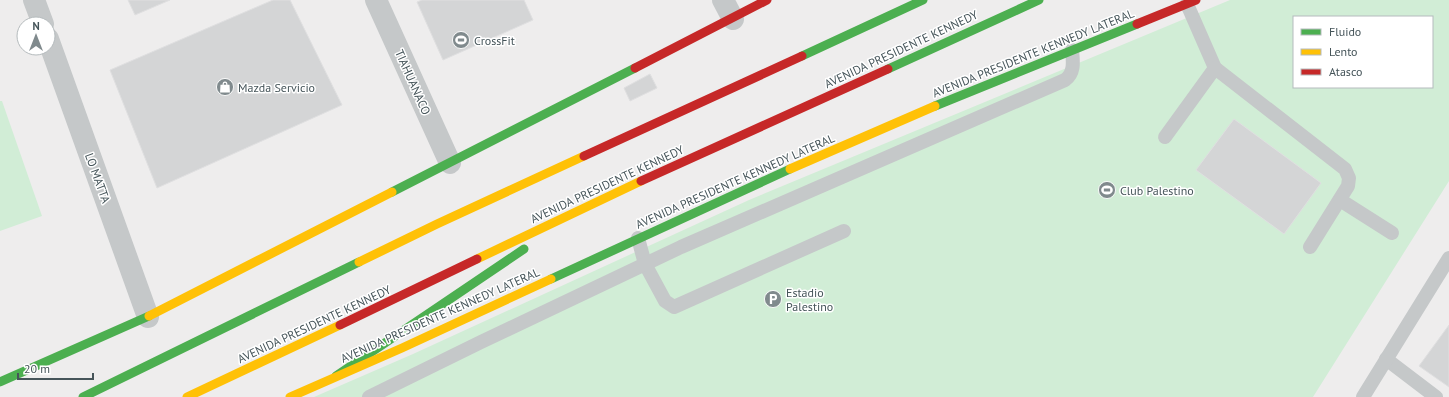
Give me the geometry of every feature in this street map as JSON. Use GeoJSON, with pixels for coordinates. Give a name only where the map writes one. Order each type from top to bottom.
{"type":"FeatureCollection","features":[{"type":"Feature","properties":{"kind":"main road"},"geometry":{"type":"LineString","coordinates":[[0,382],[148,317],[450,163],[728,9],[767,0]]}},
{"type":"Feature","properties":{"kind":"main road"},"geometry":{"type":"LineString","coordinates":[[83,397],[437,224],[923,0]]}},
{"type":"Feature","properties":{"kind":"main road","name":"AVENIDA PRESIDENTE KENNEDY"},"geometry":{"type":"LineString","coordinates":[[188,397],[372,311],[593,203],[1039,0]]}},
{"type":"Feature","properties":{"kind":"main road","name":"AVENIDA PRESIDENTE KENNEDY LATERAL"},"geometry":{"type":"LineString","coordinates":[[290,397],[402,348],[638,238],[843,145],[990,83],[1191,2]]}},
{"type":"Feature","properties":{"kind":"main road"},"geometry":{"type":"LineString","coordinates":[[336,376],[593,203]]}},
{"type":"Feature","properties":{"kind":"street"},"geometry":{"type":"LineString","coordinates":[[34,0],[40,16]]}},
{"type":"Feature","properties":{"kind":"street","name":"TIAHUANACO"},"geometry":{"type":"LineString","coordinates":[[376,0],[450,163]]}},
{"type":"Feature","properties":{"kind":"street","name":"LO MATTA"},"geometry":{"type":"LineString","coordinates":[[54,56],[148,317]]}},
{"type":"Feature","properties":{"kind":"lane"},"geometry":{"type":"LineString","coordinates":[[1191,2],[1215,68],[1345,169],[1349,178],[1348,186],[1310,248]]}},
{"type":"Feature","properties":{"kind":"lane"},"geometry":{"type":"LineString","coordinates":[[369,397],[645,264],[1065,80],[1071,75],[1072,71],[1072,50]]}},
{"type":"Feature","properties":{"kind":"lane"},"geometry":{"type":"LineString","coordinates":[[1165,137],[1215,68]]}},
{"type":"Feature","properties":{"kind":"lane"},"geometry":{"type":"LineString","coordinates":[[1340,200],[1392,233]]}},
{"type":"Feature","properties":{"kind":"lane"},"geometry":{"type":"LineString","coordinates":[[638,238],[645,264],[666,301],[674,307],[844,231]]}},
{"type":"Feature","properties":{"kind":"lane"},"geometry":{"type":"LineString","coordinates":[[1363,397],[1449,258]]}},
{"type":"Feature","properties":{"kind":"lane"},"geometry":{"type":"LineString","coordinates":[[1386,360],[1436,397]]}},
{"type":"Feature","properties":{"kind":"green space","name":"Club Palestino"},"geometry":{"type":"Polygon","coordinates":[[[1230,0],[1449,0],[1449,181],[1313,397],[314,397],[413,354],[749,200],[1230,0]]]}},
{"type":"Feature","properties":{"kind":"green space"},"geometry":{"type":"Polygon","coordinates":[[[0,101],[2,101],[42,216],[0,231],[0,101]]]}},
{"type":"Feature","properties":{"kind":"building"},"geometry":{"type":"Polygon","coordinates":[[[128,0],[170,0],[135,15],[128,0]]]}},
{"type":"Feature","properties":{"kind":"building","name":"Mazda Servicio"},"geometry":{"type":"Polygon","coordinates":[[[273,0],[290,0],[342,105],[157,188],[110,70],[273,0]]]}},
{"type":"Feature","properties":{"kind":"building","name":"CrossFit"},"geometry":{"type":"Polygon","coordinates":[[[422,0],[524,0],[533,20],[443,60],[417,2],[422,0]]]}},
{"type":"Feature","properties":{"kind":"building"},"geometry":{"type":"Polygon","coordinates":[[[650,74],[657,88],[630,101],[624,88],[650,74]]]}},
{"type":"Feature","properties":{"kind":"building"},"geometry":{"type":"Polygon","coordinates":[[[1234,119],[1321,183],[1284,234],[1196,170],[1234,119]]]}},
{"type":"Feature","properties":{"kind":"building"},"geometry":{"type":"Polygon","coordinates":[[[1449,325],[1449,387],[1419,366],[1449,325]]]}},
{"type":"Feature","properties":{"kind":"traffic: fast"},"geometry":{"type":"LineString","coordinates":[[802,56],[923,0]]}},
{"type":"Feature","properties":{"kind":"traffic: fast"},"geometry":{"type":"LineString","coordinates":[[888,69],[1039,0]]}},
{"type":"Feature","properties":{"kind":"traffic: fast"},"geometry":{"type":"LineString","coordinates":[[935,106],[1137,24]]}},
{"type":"Feature","properties":{"kind":"traffic: fast"},"geometry":{"type":"LineString","coordinates":[[392,192],[635,68]]}},
{"type":"Feature","properties":{"kind":"traffic: fast"},"geometry":{"type":"LineString","coordinates":[[551,279],[790,169]]}},
{"type":"Feature","properties":{"kind":"traffic: fast"},"geometry":{"type":"LineString","coordinates":[[336,376],[524,249]]}},
{"type":"Feature","properties":{"kind":"traffic: fast"},"geometry":{"type":"LineString","coordinates":[[83,397],[359,262]]}},
{"type":"Feature","properties":{"kind":"traffic: fast"},"geometry":{"type":"LineString","coordinates":[[0,382],[149,316]]}},
{"type":"Feature","properties":{"kind":"traffic: slow"},"geometry":{"type":"LineString","coordinates":[[790,169],[935,106]]}},
{"type":"Feature","properties":{"kind":"traffic: slow"},"geometry":{"type":"LineString","coordinates":[[359,262],[584,156]]}},
{"type":"Feature","properties":{"kind":"traffic: slow"},"geometry":{"type":"LineString","coordinates":[[477,259],[641,181]]}},
{"type":"Feature","properties":{"kind":"traffic: slow"},"geometry":{"type":"LineString","coordinates":[[149,316],[392,192]]}},
{"type":"Feature","properties":{"kind":"traffic: slow"},"geometry":{"type":"LineString","coordinates":[[290,397],[402,348],[551,279]]}},
{"type":"Feature","properties":{"kind":"traffic: slow"},"geometry":{"type":"LineString","coordinates":[[187,397],[340,325]]}},
{"type":"Feature","properties":{"kind":"traffic: jam"},"geometry":{"type":"LineString","coordinates":[[635,68],[767,0]]}},
{"type":"Feature","properties":{"kind":"traffic: jam"},"geometry":{"type":"LineString","coordinates":[[1137,24],[1196,0]]}},
{"type":"Feature","properties":{"kind":"traffic: jam"},"geometry":{"type":"LineString","coordinates":[[584,156],[802,56]]}},
{"type":"Feature","properties":{"kind":"traffic: jam"},"geometry":{"type":"LineString","coordinates":[[641,181],[888,69]]}},
{"type":"Feature","properties":{"kind":"traffic: jam"},"geometry":{"type":"LineString","coordinates":[[340,325],[477,259]]}},
{"type":"Feature","properties":{"kind":"place","name":"CrossFit"},"geometry":{"type":"Point","coordinates":[461,40]}},
{"type":"Feature","properties":{"kind":"place","name":"Mazda Servicio"},"geometry":{"type":"Point","coordinates":[225,87]}},
{"type":"Feature","properties":{"kind":"place","name":"Club Palestino"},"geometry":{"type":"Point","coordinates":[1107,190]}},
{"type":"Feature","properties":{"kind":"place","name":"Estadio Palestino"},"geometry":{"type":"Point","coordinates":[773,299]}}]}
